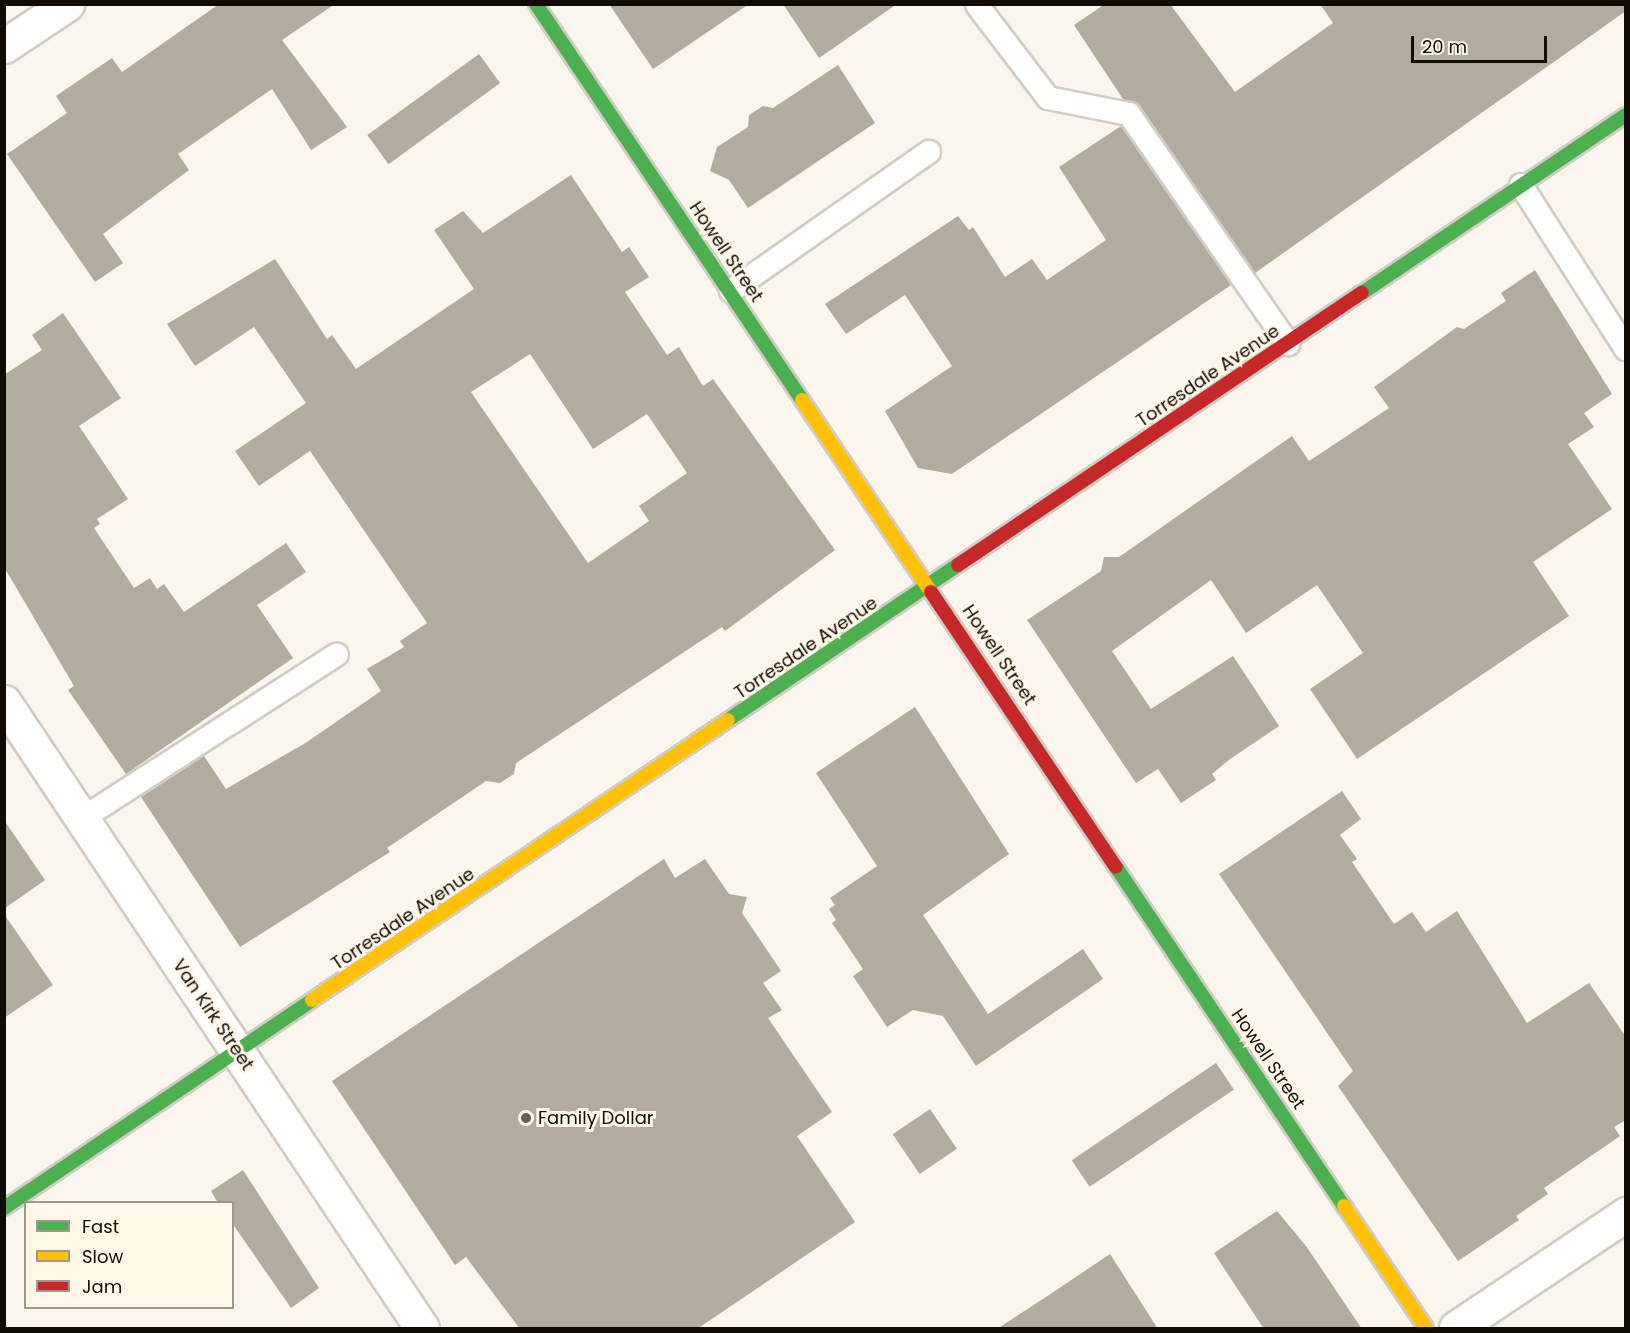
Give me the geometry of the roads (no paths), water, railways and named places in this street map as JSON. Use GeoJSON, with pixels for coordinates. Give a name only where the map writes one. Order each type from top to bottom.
{"type":"FeatureCollection","features":[{"type":"Feature","properties":{"kind":"street"},"geometry":{"type":"LineString","coordinates":[[4,46],[67,4]]}},
{"type":"Feature","properties":{"kind":"street","name":"Howell Street"},"geometry":{"type":"LineString","coordinates":[[536,4],[931,586],[1426,1329]]}},
{"type":"Feature","properties":{"kind":"street","name":"Torresdale Avenue"},"geometry":{"type":"LineString","coordinates":[[4,1208],[931,586],[1626,115]]}},
{"type":"Feature","properties":{"kind":"street","name":"Van Kirk Street"},"geometry":{"type":"LineString","coordinates":[[4,702],[422,1329]]}},
{"type":"Feature","properties":{"kind":"street"},"geometry":{"type":"LineString","coordinates":[[1456,1329],[1626,1214]]}},
{"type":"Feature","properties":{"kind":"lane"},"geometry":{"type":"LineString","coordinates":[[977,5],[1048,98],[1129,114],[1288,344]]}},
{"type":"Feature","properties":{"kind":"lane"},"geometry":{"type":"LineString","coordinates":[[731,291],[929,152]]}},
{"type":"Feature","properties":{"kind":"lane"},"geometry":{"type":"LineString","coordinates":[[1521,185],[1626,349]]}},
{"type":"Feature","properties":{"kind":"lane"},"geometry":{"type":"LineString","coordinates":[[83,818],[337,654]]}},
{"type":"Feature","properties":{"kind":"place","name":"Family Dollar"},"geometry":{"type":"Point","coordinates":[526,1118]}}]}
